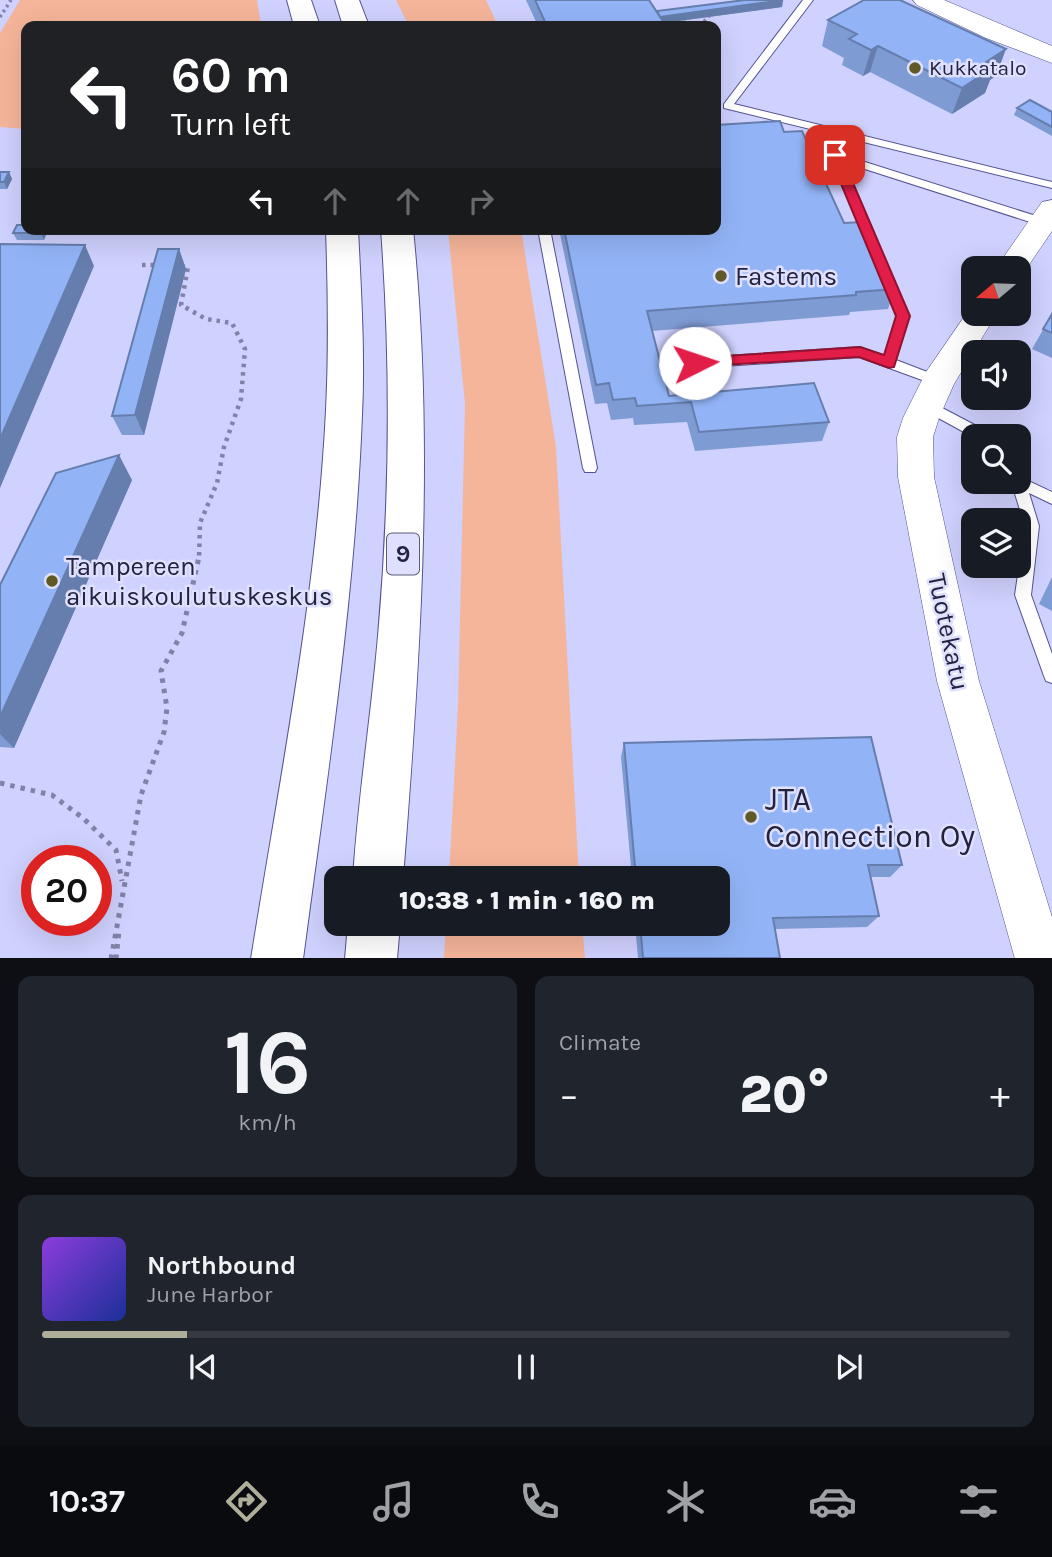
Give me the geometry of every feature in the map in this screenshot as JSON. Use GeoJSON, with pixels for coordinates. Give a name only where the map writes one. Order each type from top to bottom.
{"type":"FeatureCollection","features":[{"type":"Feature","properties":{"kind":"highway"},"geometry":{"type":"LineString","coordinates":[[299,0],[305,21]]}},
{"type":"Feature","properties":{"kind":"highway"},"geometry":{"type":"LineString","coordinates":[[347,0],[354,21]]}},
{"type":"Feature","properties":{"kind":"highway"},"geometry":{"type":"LineString","coordinates":[[277,958],[326,618],[341,448],[345,341],[342,235]]}},
{"type":"Feature","properties":{"kind":"highway","name":"9"},"geometry":{"type":"LineString","coordinates":[[379,866],[399,651],[407,451],[407,337],[398,235]]}},
{"type":"Feature","properties":{"kind":"highway"},"geometry":{"type":"LineString","coordinates":[[371,958],[373,936]]}},
{"type":"Feature","properties":{"kind":"street"},"geometry":{"type":"LineString","coordinates":[[925,0],[995,33],[1052,52]]}},
{"type":"Feature","properties":{"kind":"street"},"geometry":{"type":"LineString","coordinates":[[955,0],[1052,52]]}},
{"type":"Feature","properties":{"kind":"street"},"geometry":{"type":"LineString","coordinates":[[1020,256],[1048,218]]}},
{"type":"Feature","properties":{"kind":"street","name":"Tuotekatu"},"geometry":{"type":"LineString","coordinates":[[973,326],[932,393],[915,437],[916,477],[958,681],[1040,958]]}},
{"type":"Feature","properties":{"kind":"lane"},"geometry":{"type":"LineString","coordinates":[[808,0],[728,106],[1052,185]]}},
{"type":"Feature","properties":{"kind":"lane"},"geometry":{"type":"LineString","coordinates":[[784,139],[1048,218]]}},
{"type":"Feature","properties":{"kind":"lane"},"geometry":{"type":"LineString","coordinates":[[835,155],[877,254]]}},
{"type":"Feature","properties":{"kind":"lane"},"geometry":{"type":"LineString","coordinates":[[545,235],[590,468]]}},
{"type":"Feature","properties":{"kind":"lane"},"geometry":{"type":"LineString","coordinates":[[882,266],[903,316],[889,363]]}},
{"type":"Feature","properties":{"kind":"lane"},"geometry":{"type":"LineString","coordinates":[[695,363],[860,352],[889,363],[932,393],[969,424]]}},
{"type":"Feature","properties":{"kind":"lane"},"geometry":{"type":"LineString","coordinates":[[1031,488],[1052,498]]}},
{"type":"Feature","properties":{"kind":"lane"},"geometry":{"type":"LineString","coordinates":[[1023,494],[1032,526],[1023,596],[1052,676]]}},
{"type":"Feature","properties":{"kind":"path"},"geometry":{"type":"LineString","coordinates":[[0,17],[11,0]]}},
{"type":"Feature","properties":{"kind":"path"},"geometry":{"type":"LineString","coordinates":[[674,19],[711,14],[705,21]]}},
{"type":"Feature","properties":{"kind":"path"},"geometry":{"type":"LineString","coordinates":[[684,18],[687,21]]}},
{"type":"Feature","properties":{"kind":"path"},"geometry":{"type":"LineString","coordinates":[[142,265],[167,266]]}},
{"type":"Feature","properties":{"kind":"path"},"geometry":{"type":"LineString","coordinates":[[114,958],[123,886],[141,795],[164,732],[167,708],[161,671],[183,633],[201,550],[200,523],[217,483],[224,447],[241,399],[243,345],[232,323],[206,319],[181,305],[188,267],[177,266]]}},
{"type":"Feature","properties":{"kind":"path"},"geometry":{"type":"LineString","coordinates":[[0,783],[52,795],[83,818],[116,850],[123,886]]}},
{"type":"Feature","properties":{"kind":"shaded area"},"geometry":{"type":"Polygon","coordinates":[[[20,0],[257,0],[260,21],[21,21],[21,129],[0,127],[0,33],[20,0]]]}},
{"type":"Feature","properties":{"kind":"shaded area"},"geometry":{"type":"Polygon","coordinates":[[[396,0],[486,0],[496,21],[406,21],[396,0]]]}},
{"type":"Feature","properties":{"kind":"shaded area"},"geometry":{"type":"Polygon","coordinates":[[[449,235],[522,235],[556,447],[578,866],[450,866],[458,706],[465,404],[449,235]]]}},
{"type":"Feature","properties":{"kind":"shaded area"},"geometry":{"type":"Polygon","coordinates":[[[445,936],[583,936],[585,958],[444,958],[445,936]]]}},
{"type":"Feature","properties":{"kind":"building"},"geometry":{"type":"Polygon","coordinates":[[[535,0],[649,0],[663,21],[545,21],[535,0]]]}},
{"type":"Feature","properties":{"kind":"building"},"geometry":{"type":"Polygon","coordinates":[[[745,0],[783,0],[660,17],[657,11],[745,0]]]}},
{"type":"Feature","properties":{"kind":"building"},"geometry":{"type":"Polygon","coordinates":[[[864,0],[900,0],[1006,49],[986,62],[995,66],[962,88],[878,46],[871,50],[849,39],[857,34],[828,20],[864,0]]]}},
{"type":"Feature","properties":{"kind":"building"},"geometry":{"type":"Polygon","coordinates":[[[1030,100],[1052,112],[1052,127],[1017,108],[1030,100]]]}},
{"type":"Feature","properties":{"kind":"building","name":"Fastems"},"geometry":{"type":"Polygon","coordinates":[[[780,121],[784,132],[802,131],[844,223],[863,222],[895,289],[856,292],[856,295],[647,311],[669,396],[814,383],[829,422],[699,432],[691,402],[637,406],[635,398],[613,400],[609,383],[596,385],[565,235],[721,235],[721,125],[780,121]]]}},
{"type":"Feature","properties":{"kind":"building"},"geometry":{"type":"Polygon","coordinates":[[[0,172],[9,172],[4,182],[0,182],[0,172]]]}},
{"type":"Feature","properties":{"kind":"building"},"geometry":{"type":"Polygon","coordinates":[[[17,225],[21,225],[21,233],[13,233],[17,225]]]}},
{"type":"Feature","properties":{"kind":"building"},"geometry":{"type":"Polygon","coordinates":[[[0,244],[85,245],[0,439],[0,244]]]}},
{"type":"Feature","properties":{"kind":"building"},"geometry":{"type":"Polygon","coordinates":[[[158,249],[179,249],[135,415],[112,416],[158,249]]]}},
{"type":"Feature","properties":{"kind":"building"},"geometry":{"type":"Polygon","coordinates":[[[1052,314],[1052,333],[1043,329],[1052,314]]]}},
{"type":"Feature","properties":{"kind":"building"},"geometry":{"type":"Polygon","coordinates":[[[119,455],[0,717],[0,585],[56,473],[119,455]]]}},
{"type":"Feature","properties":{"kind":"building","name":"JTA Connection Oy"},"geometry":{"type":"Polygon","coordinates":[[[871,737],[902,865],[868,865],[879,916],[773,918],[780,958],[643,958],[641,936],[730,936],[730,866],[635,866],[624,743],[871,737]]]}},
{"type":"Feature","properties":{"kind":"place","name":"Kukkatalo"},"geometry":{"type":"Point","coordinates":[915,68]}},
{"type":"Feature","properties":{"kind":"place","name":"Fastems"},"geometry":{"type":"Point","coordinates":[721,276]}},
{"type":"Feature","properties":{"kind":"place","name":"Tampereen aikuiskoulutuskeskus"},"geometry":{"type":"Point","coordinates":[52,581]}},
{"type":"Feature","properties":{"kind":"place","name":"JTA Connection Oy"},"geometry":{"type":"Point","coordinates":[751,817]}},
{"type":"Feature","properties":{"kind":"route"},"geometry":{"type":"LineString","coordinates":[[695,363],[860,352],[889,363],[903,316],[835,155]]}}]}
